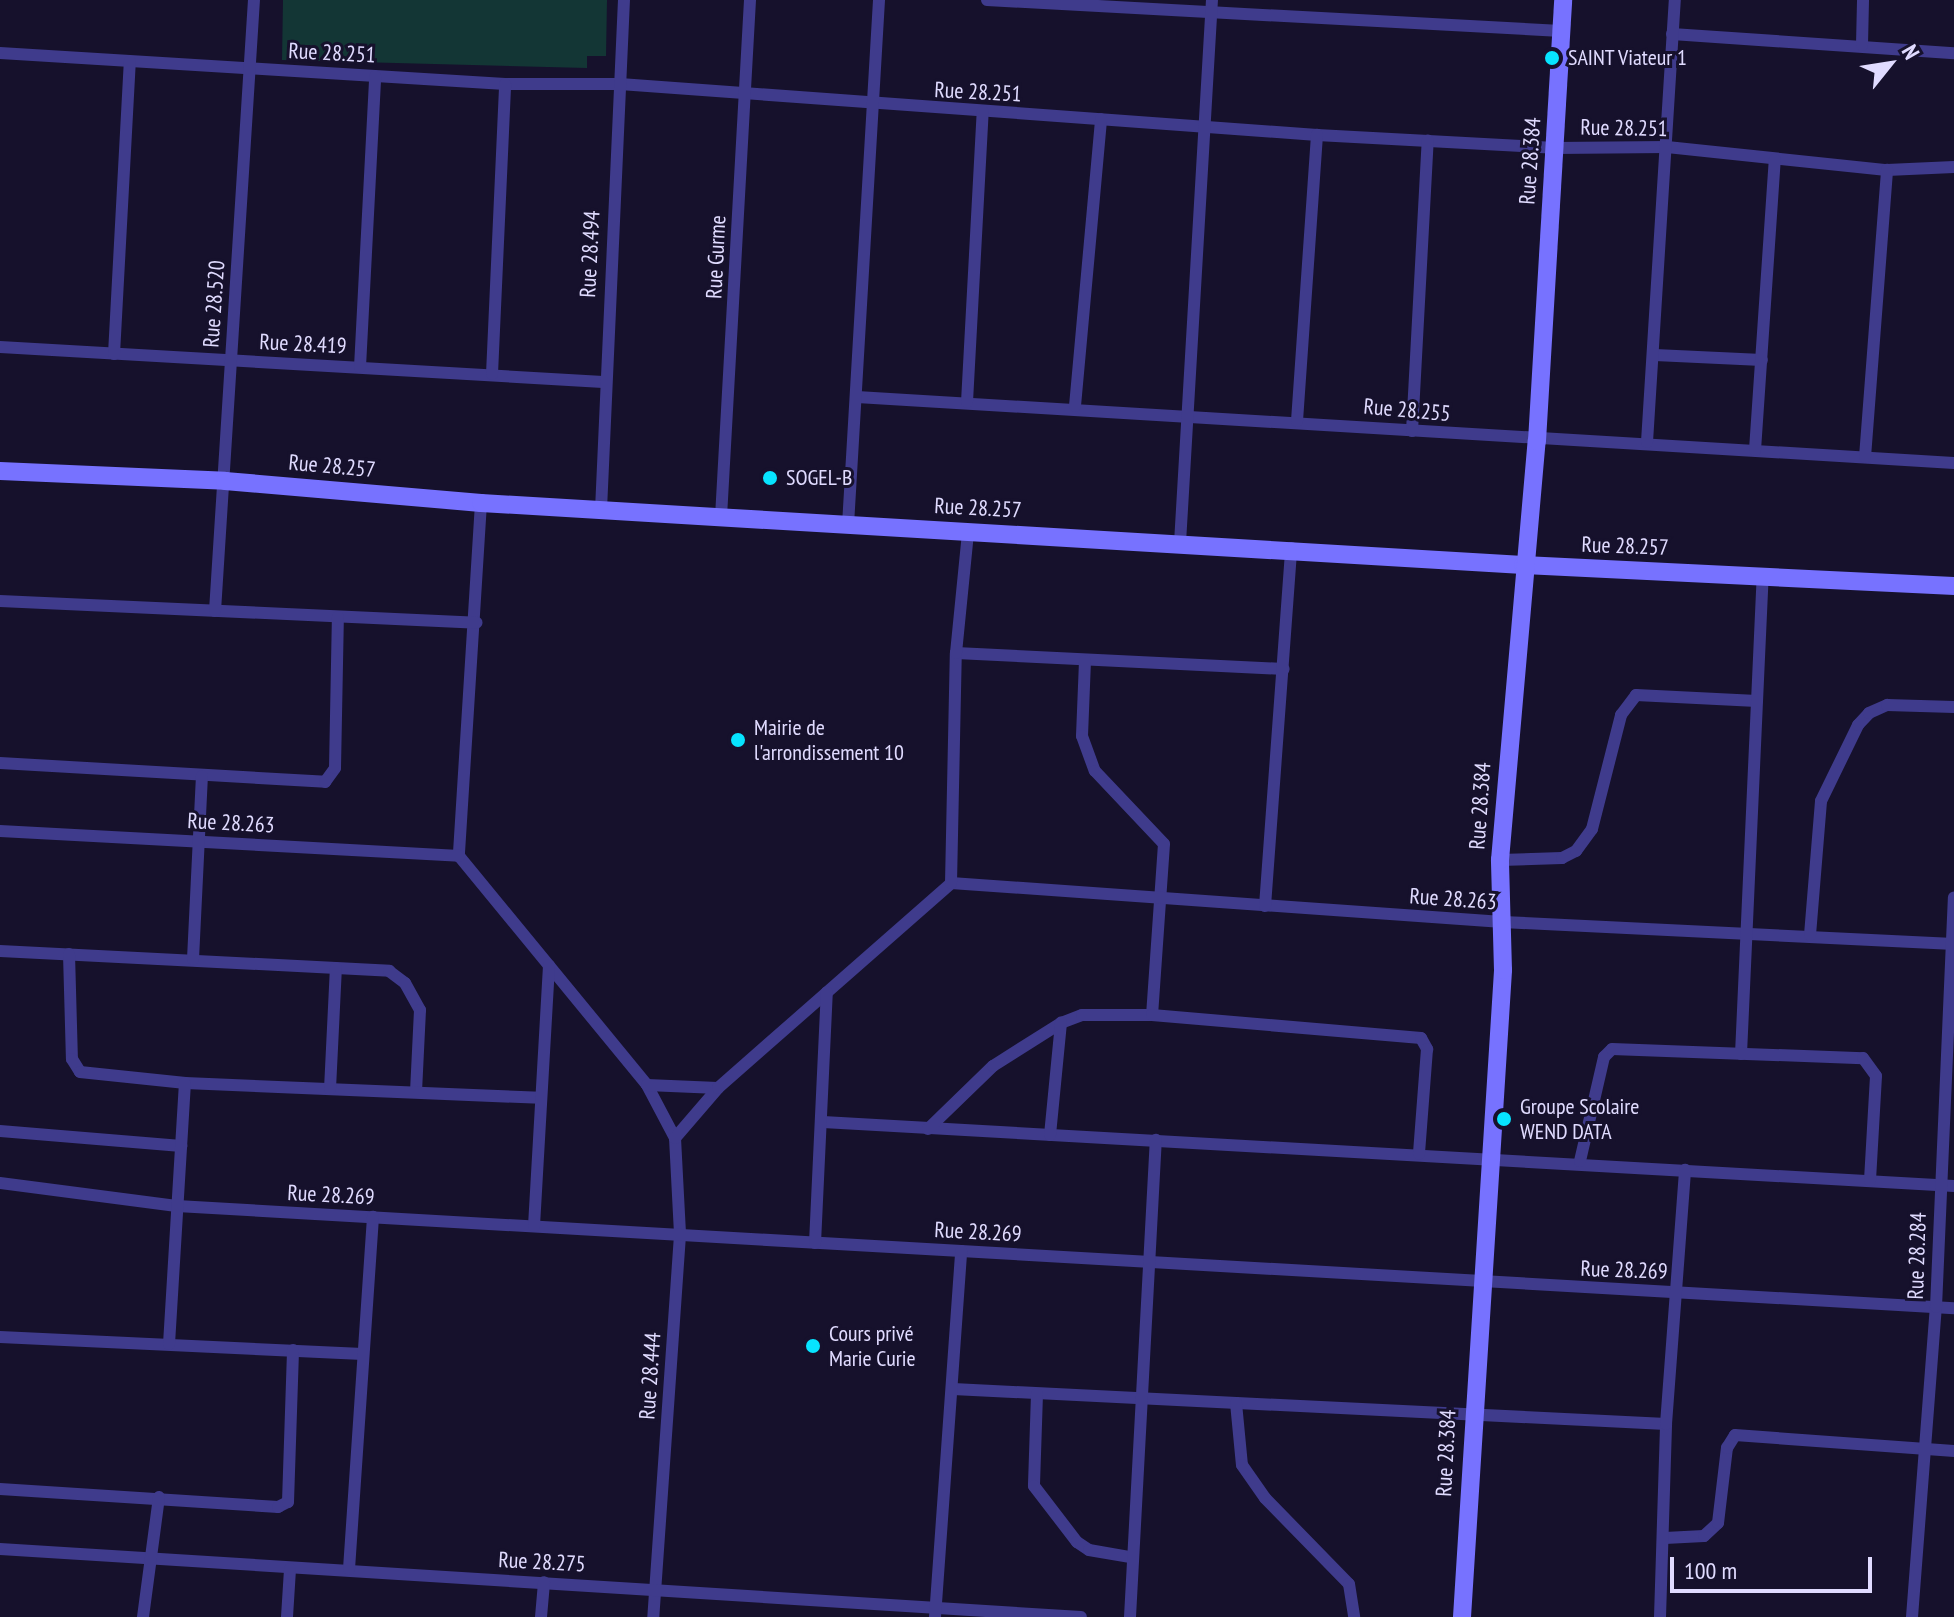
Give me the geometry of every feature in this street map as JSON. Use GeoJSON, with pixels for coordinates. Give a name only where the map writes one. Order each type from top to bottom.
{"type":"FeatureCollection","features":[{"type":"Feature","properties":{"kind":"street","name":"Rue 28.520"},"geometry":{"type":"LineString","coordinates":[[215,611],[254,0]]}},
{"type":"Feature","properties":{"kind":"street","name":"Rue 28.494"},"geometry":{"type":"LineString","coordinates":[[601,510],[603,382],[624,0]]}},
{"type":"Feature","properties":{"kind":"street","name":"Rue Gurme"},"geometry":{"type":"LineString","coordinates":[[721,517],[750,0]]}},
{"type":"Feature","properties":{"kind":"street"},"geometry":{"type":"LineString","coordinates":[[848,525],[857,397],[869,106],[879,0]]}},
{"type":"Feature","properties":{"kind":"street"},"geometry":{"type":"LineString","coordinates":[[987,0],[1212,6],[1561,31]]}},
{"type":"Feature","properties":{"kind":"street","name":"Rue 28.384"},"geometry":{"type":"LineString","coordinates":[[1462,1617],[1471,1418],[1484,1284],[1503,922],[1500,860],[1523,565],[1537,441],[1563,0]]}},
{"type":"Feature","properties":{"kind":"street"},"geometry":{"type":"LineString","coordinates":[[1647,442],[1655,355],[1675,0]]}},
{"type":"Feature","properties":{"kind":"street"},"geometry":{"type":"LineString","coordinates":[[1862,45],[1863,0]]}},
{"type":"Feature","properties":{"kind":"street"},"geometry":{"type":"LineString","coordinates":[[1180,543],[1212,6]]}},
{"type":"Feature","properties":{"kind":"street"},"geometry":{"type":"LineString","coordinates":[[1672,34],[1954,53]]}},
{"type":"Feature","properties":{"kind":"street","name":"Rue 28.251"},"geometry":{"type":"LineString","coordinates":[[0,53],[505,84],[620,84],[869,106],[1317,135],[1555,148],[1667,147],[1887,170],[1954,167]]}},
{"type":"Feature","properties":{"kind":"street"},"geometry":{"type":"LineString","coordinates":[[114,354],[130,61]]}},
{"type":"Feature","properties":{"kind":"street"},"geometry":{"type":"LineString","coordinates":[[360,367],[375,76]]}},
{"type":"Feature","properties":{"kind":"street"},"geometry":{"type":"LineString","coordinates":[[492,374],[505,84]]}},
{"type":"Feature","properties":{"kind":"street"},"geometry":{"type":"LineString","coordinates":[[967,402],[983,111]]}},
{"type":"Feature","properties":{"kind":"street"},"geometry":{"type":"LineString","coordinates":[[1075,406],[1101,119]]}},
{"type":"Feature","properties":{"kind":"street"},"geometry":{"type":"LineString","coordinates":[[1297,421],[1317,135]]}},
{"type":"Feature","properties":{"kind":"street"},"geometry":{"type":"LineString","coordinates":[[1412,431],[1428,140]]}},
{"type":"Feature","properties":{"kind":"street"},"geometry":{"type":"LineString","coordinates":[[1755,450],[1775,160]]}},
{"type":"Feature","properties":{"kind":"street"},"geometry":{"type":"LineString","coordinates":[[1865,457],[1887,170]]}},
{"type":"Feature","properties":{"kind":"street","name":"Rue 28.419"},"geometry":{"type":"LineString","coordinates":[[0,347],[603,382]]}},
{"type":"Feature","properties":{"kind":"street"},"geometry":{"type":"LineString","coordinates":[[1655,355],[1762,360]]}},
{"type":"Feature","properties":{"kind":"street","name":"Rue 28.255"},"geometry":{"type":"LineString","coordinates":[[857,397],[1075,406],[1537,441],[1647,442],[1954,463]]}},
{"type":"Feature","properties":{"kind":"street","name":"Rue 28.257"},"geometry":{"type":"LineString","coordinates":[[0,471],[225,481],[481,503],[1291,548],[1523,565],[1954,586]]}},
{"type":"Feature","properties":{"kind":"street"},"geometry":{"type":"LineString","coordinates":[[481,503],[476,623],[459,856],[647,1085],[675,1138],[718,1088],[951,883],[956,653],[968,532]]}},
{"type":"Feature","properties":{"kind":"street"},"geometry":{"type":"LineString","coordinates":[[1265,906],[1291,548]]}},
{"type":"Feature","properties":{"kind":"street"},"geometry":{"type":"LineString","coordinates":[[1741,1054],[1763,576]]}},
{"type":"Feature","properties":{"kind":"street"},"geometry":{"type":"LineString","coordinates":[[0,601],[476,623]]}},
{"type":"Feature","properties":{"kind":"street"},"geometry":{"type":"LineString","coordinates":[[0,763],[325,782],[332,776],[338,617]]}},
{"type":"Feature","properties":{"kind":"street"},"geometry":{"type":"LineString","coordinates":[[956,653],[1284,669]]}},
{"type":"Feature","properties":{"kind":"street"},"geometry":{"type":"LineString","coordinates":[[1085,661],[1082,736],[1086,752],[1095,771],[1164,844],[1152,1015]]}},
{"type":"Feature","properties":{"kind":"street"},"geometry":{"type":"LineString","coordinates":[[1500,860],[1562,858],[1576,851],[1592,829],[1621,715],[1636,695],[1757,701]]}},
{"type":"Feature","properties":{"kind":"street"},"geometry":{"type":"LineString","coordinates":[[1810,935],[1821,801],[1858,725],[1869,713],[1887,705],[1954,707]]}},
{"type":"Feature","properties":{"kind":"street"},"geometry":{"type":"LineString","coordinates":[[193,959],[202,776]]}},
{"type":"Feature","properties":{"kind":"street","name":"Rue 28.263"},"geometry":{"type":"LineString","coordinates":[[0,831],[459,856]]}},
{"type":"Feature","properties":{"kind":"street","name":"Rue 28.263"},"geometry":{"type":"LineString","coordinates":[[951,883],[1503,922],[1952,944]]}},
{"type":"Feature","properties":{"kind":"street","name":"Rue 28.284"},"geometry":{"type":"LineString","coordinates":[[1912,1617],[1936,1307],[1954,897]]}},
{"type":"Feature","properties":{"kind":"street"},"geometry":{"type":"LineString","coordinates":[[0,951],[389,971],[405,983],[420,1010],[416,1092]]}},
{"type":"Feature","properties":{"kind":"street"},"geometry":{"type":"LineString","coordinates":[[69,954],[75,1068],[185,1083],[540,1098]]}},
{"type":"Feature","properties":{"kind":"street"},"geometry":{"type":"LineString","coordinates":[[534,1226],[549,965]]}},
{"type":"Feature","properties":{"kind":"street"},"geometry":{"type":"LineString","coordinates":[[330,1089],[336,968]]}},
{"type":"Feature","properties":{"kind":"street"},"geometry":{"type":"LineString","coordinates":[[815,1243],[827,992]]}},
{"type":"Feature","properties":{"kind":"street"},"geometry":{"type":"LineString","coordinates":[[928,1129],[993,1066],[1061,1023],[1082,1015],[1152,1015],[1421,1038],[1427,1049],[1419,1154]]}},
{"type":"Feature","properties":{"kind":"street"},"geometry":{"type":"LineString","coordinates":[[1050,1135],[1061,1023]]}},
{"type":"Feature","properties":{"kind":"street"},"geometry":{"type":"LineString","coordinates":[[1580,1161],[1604,1057],[1612,1049],[1869,1062],[1876,1076],[1870,1181]]}},
{"type":"Feature","properties":{"kind":"street"},"geometry":{"type":"LineString","coordinates":[[169,1344],[185,1083]]}},
{"type":"Feature","properties":{"kind":"street"},"geometry":{"type":"LineString","coordinates":[[647,1085],[718,1088]]}},
{"type":"Feature","properties":{"kind":"street"},"geometry":{"type":"LineString","coordinates":[[823,1122],[1580,1161],[1954,1186]]}},
{"type":"Feature","properties":{"kind":"street"},"geometry":{"type":"LineString","coordinates":[[0,1131],[181,1146]]}},
{"type":"Feature","properties":{"kind":"street","name":"Rue 28.444"},"geometry":{"type":"LineString","coordinates":[[653,1617],[680,1235],[675,1138]]}},
{"type":"Feature","properties":{"kind":"street"},"geometry":{"type":"LineString","coordinates":[[1130,1617],[1130,1557],[1152,1262],[1156,1140]]}},
{"type":"Feature","properties":{"kind":"street"},"geometry":{"type":"LineString","coordinates":[[1660,1617],[1665,1538],[1666,1424],[1680,1293],[1685,1170]]}},
{"type":"Feature","properties":{"kind":"street","name":"Rue 28.269"},"geometry":{"type":"LineString","coordinates":[[0,1183],[177,1206],[1484,1284],[1954,1308]]}},
{"type":"Feature","properties":{"kind":"street"},"geometry":{"type":"LineString","coordinates":[[349,1569],[373,1217]]}},
{"type":"Feature","properties":{"kind":"street"},"geometry":{"type":"LineString","coordinates":[[936,1612],[961,1251]]}},
{"type":"Feature","properties":{"kind":"street"},"geometry":{"type":"LineString","coordinates":[[0,1337],[363,1354]]}},
{"type":"Feature","properties":{"kind":"street"},"geometry":{"type":"LineString","coordinates":[[0,1489],[278,1507],[288,1502],[293,1350]]}},
{"type":"Feature","properties":{"kind":"street"},"geometry":{"type":"LineString","coordinates":[[953,1389],[1140,1397],[1471,1418],[1666,1424]]}},
{"type":"Feature","properties":{"kind":"street"},"geometry":{"type":"LineString","coordinates":[[1037,1394],[1034,1486],[1077,1542],[1089,1550],[1130,1557]]}},
{"type":"Feature","properties":{"kind":"street"},"geometry":{"type":"LineString","coordinates":[[1236,1403],[1242,1465],[1265,1498],[1349,1584],[1354,1617]]}},
{"type":"Feature","properties":{"kind":"street"},"geometry":{"type":"LineString","coordinates":[[1665,1538],[1704,1536],[1718,1523],[1727,1448],[1735,1435],[1954,1451]]}},
{"type":"Feature","properties":{"kind":"street"},"geometry":{"type":"LineString","coordinates":[[143,1617],[159,1497]]}},
{"type":"Feature","properties":{"kind":"street","name":"Rue 28.275"},"geometry":{"type":"LineString","coordinates":[[0,1549],[290,1569],[349,1569],[655,1588],[936,1612],[1081,1617]]}},
{"type":"Feature","properties":{"kind":"street"},"geometry":{"type":"LineString","coordinates":[[287,1617],[290,1569]]}},
{"type":"Feature","properties":{"kind":"street"},"geometry":{"type":"LineString","coordinates":[[541,1617],[544,1582]]}},
{"type":"Feature","properties":{"kind":"green space"},"geometry":{"type":"Polygon","coordinates":[[[283,0],[607,0],[606,56],[587,56],[587,68],[282,60],[283,0]]]}},
{"type":"Feature","properties":{"kind":"place","name":"SAINT Viateur 1"},"geometry":{"type":"Point","coordinates":[1552,58]}},
{"type":"Feature","properties":{"kind":"place","name":"SOGEL-B"},"geometry":{"type":"Point","coordinates":[770,478]}},
{"type":"Feature","properties":{"kind":"place","name":"Mairie de l'arrondissement 10"},"geometry":{"type":"Point","coordinates":[738,740]}},
{"type":"Feature","properties":{"kind":"place","name":"Groupe Scolaire WEND DATA"},"geometry":{"type":"Point","coordinates":[1504,1119]}},
{"type":"Feature","properties":{"kind":"place","name":"Cours privé Marie Curie"},"geometry":{"type":"Point","coordinates":[813,1346]}}]}
